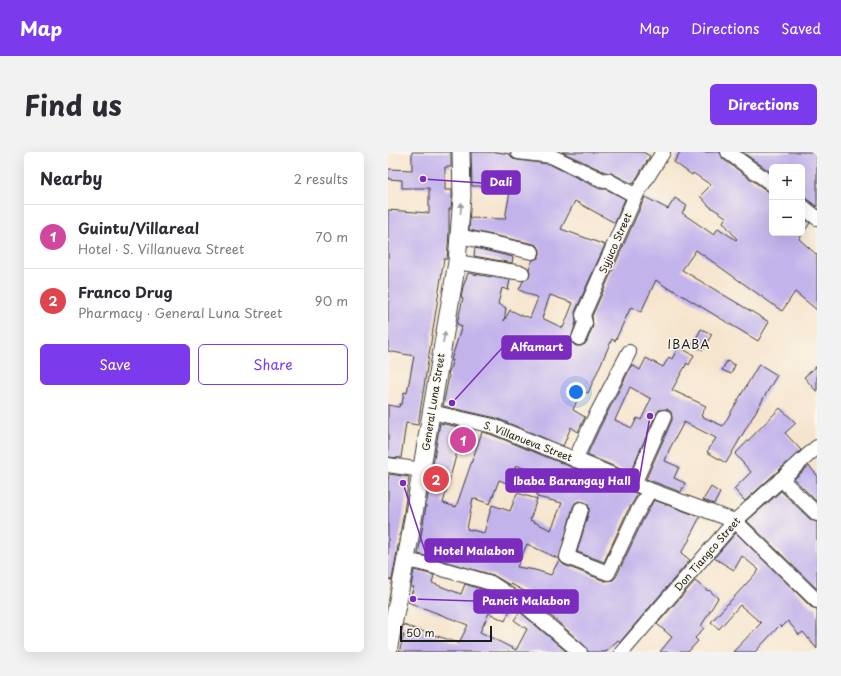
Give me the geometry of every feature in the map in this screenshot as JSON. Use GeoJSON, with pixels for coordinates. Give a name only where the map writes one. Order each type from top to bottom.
{"type":"FeatureCollection","features":[{"type":"Feature","properties":{"kind":"main road","name":"General Luna Street"},"geometry":{"type":"LineString","coordinates":[[388,651],[422,470],[457,262],[462,196],[461,152]]}},
{"type":"Feature","properties":{"kind":"street"},"geometry":{"type":"LineString","coordinates":[[518,152],[551,156],[604,181],[607,180],[636,196]]}},
{"type":"Feature","properties":{"kind":"street","name":"Syjuco Street"},"geometry":{"type":"LineString","coordinates":[[579,338],[585,323],[583,315],[636,196],[663,152]]}},
{"type":"Feature","properties":{"kind":"street"},"geometry":{"type":"LineString","coordinates":[[728,152],[769,182]]}},
{"type":"Feature","properties":{"kind":"street"},"geometry":{"type":"LineString","coordinates":[[805,208],[817,218]]}},
{"type":"Feature","properties":{"kind":"street"},"geometry":{"type":"LineString","coordinates":[[459,236],[532,252]]}},
{"type":"Feature","properties":{"kind":"street"},"geometry":{"type":"LineString","coordinates":[[457,262],[522,273]]}},
{"type":"Feature","properties":{"kind":"street"},"geometry":{"type":"LineString","coordinates":[[575,460],[591,425],[629,352]]}},
{"type":"Feature","properties":{"kind":"street","name":"S. Villanueva Street"},"geometry":{"type":"LineString","coordinates":[[431,412],[493,426],[634,484],[735,521]]}},
{"type":"Feature","properties":{"kind":"street"},"geometry":{"type":"LineString","coordinates":[[634,484],[664,417]]}},
{"type":"Feature","properties":{"kind":"street","name":"Don Tiangco Street"},"geometry":{"type":"LineString","coordinates":[[622,652],[735,521],[817,447]]}},
{"type":"Feature","properties":{"kind":"street"},"geometry":{"type":"LineString","coordinates":[[388,465],[422,470]]}},
{"type":"Feature","properties":{"kind":"street"},"geometry":{"type":"LineString","coordinates":[[782,479],[817,514]]}},
{"type":"Feature","properties":{"kind":"street"},"geometry":{"type":"LineString","coordinates":[[581,509],[567,557],[608,573],[635,516],[650,490]]}},
{"type":"Feature","properties":{"kind":"street"},"geometry":{"type":"LineString","coordinates":[[735,521],[817,601]]}},
{"type":"Feature","properties":{"kind":"street"},"geometry":{"type":"LineString","coordinates":[[405,560],[425,564],[491,583],[523,604],[580,652]]}},
{"type":"Feature","properties":{"kind":"building"},"geometry":{"type":"Polygon","coordinates":[[[412,152],[451,152],[451,167],[445,167],[445,190],[452,190],[452,198],[451,209],[449,209],[447,259],[444,259],[418,425],[406,423],[401,458],[388,457],[388,405],[399,407],[400,404],[402,404],[404,392],[407,393],[414,356],[388,351],[388,210],[429,213],[429,188],[402,188],[402,180],[388,179],[388,169],[412,170],[412,152]]]}},
{"type":"Feature","properties":{"kind":"building"},"geometry":{"type":"Polygon","coordinates":[[[471,152],[497,152],[510,154],[513,159],[549,164],[600,189],[606,189],[625,199],[615,223],[575,201],[561,229],[605,245],[575,312],[576,322],[571,339],[572,343],[576,346],[581,346],[587,341],[593,326],[592,316],[645,197],[668,209],[675,198],[687,206],[682,213],[714,235],[718,228],[736,240],[737,239],[723,222],[726,217],[709,206],[700,196],[711,185],[693,173],[692,175],[674,162],[680,152],[720,152],[723,159],[769,191],[769,236],[801,236],[799,239],[817,255],[817,310],[795,292],[782,311],[696,250],[682,270],[769,322],[758,341],[656,280],[641,312],[631,307],[615,341],[612,339],[588,393],[581,390],[573,410],[585,417],[578,432],[571,427],[563,446],[496,418],[443,406],[449,376],[448,374],[453,360],[451,360],[462,326],[457,324],[463,298],[461,297],[463,287],[468,273],[510,280],[508,290],[502,288],[498,304],[506,308],[504,321],[510,310],[530,318],[538,298],[519,290],[523,281],[529,278],[529,268],[533,260],[538,258],[540,254],[538,246],[469,230],[470,218],[505,219],[512,180],[487,178],[486,186],[472,186],[471,152]],[[550,295],[542,318],[563,328],[573,303],[550,295]]]}},
{"type":"Feature","properties":{"kind":"building"},"geometry":{"type":"Polygon","coordinates":[[[562,152],[643,152],[650,156],[633,184],[562,152]]]}},
{"type":"Feature","properties":{"kind":"building"},"geometry":{"type":"Polygon","coordinates":[[[742,152],[817,152],[817,207],[805,199],[805,164],[769,164],[769,171],[742,152]]]}},
{"type":"Feature","properties":{"kind":"building"},"geometry":{"type":"Polygon","coordinates":[[[805,219],[810,223],[805,230],[805,219]]]}},
{"type":"Feature","properties":{"kind":"building"},"geometry":{"type":"Polygon","coordinates":[[[475,248],[513,257],[512,263],[474,256],[475,248]]]}},
{"type":"Feature","properties":{"kind":"building"},"geometry":{"type":"Polygon","coordinates":[[[701,329],[712,334],[703,350],[693,345],[701,329]]]}},
{"type":"Feature","properties":{"kind":"building"},"geometry":{"type":"Polygon","coordinates":[[[678,347],[694,355],[689,365],[687,363],[672,390],[706,406],[701,416],[723,426],[759,364],[777,375],[726,463],[707,452],[716,438],[684,422],[669,450],[665,461],[679,467],[674,478],[685,483],[681,492],[646,479],[672,420],[671,412],[667,409],[659,410],[656,414],[630,473],[587,455],[632,365],[640,370],[646,358],[663,367],[669,357],[672,359],[678,347]],[[630,387],[615,420],[632,428],[637,418],[641,420],[651,399],[630,387]]]}},
{"type":"Feature","properties":{"kind":"building"},"geometry":{"type":"Polygon","coordinates":[[[727,361],[735,365],[731,374],[722,370],[727,361]]]}},
{"type":"Feature","properties":{"kind":"building"},"geometry":{"type":"Polygon","coordinates":[[[817,366],[817,392],[804,377],[817,366]]]}},
{"type":"Feature","properties":{"kind":"building"},"geometry":{"type":"Polygon","coordinates":[[[780,408],[796,423],[785,433],[801,450],[745,501],[734,489],[751,472],[735,454],[780,408]]]}},
{"type":"Feature","properties":{"kind":"building"},"geometry":{"type":"Polygon","coordinates":[[[440,423],[463,428],[462,434],[460,433],[456,456],[443,503],[456,507],[482,432],[638,494],[627,512],[604,562],[577,552],[589,511],[587,503],[579,501],[575,503],[573,507],[559,559],[527,544],[517,567],[535,570],[551,575],[559,560],[564,565],[605,581],[613,580],[616,577],[654,500],[700,517],[689,538],[690,539],[681,553],[690,560],[620,642],[618,640],[605,652],[588,652],[585,646],[542,608],[545,604],[511,584],[510,585],[493,575],[418,554],[440,423]],[[516,465],[509,484],[499,480],[490,504],[473,498],[467,529],[484,533],[492,505],[510,511],[517,493],[537,499],[530,520],[551,530],[562,503],[537,497],[536,473],[516,465]]]}},
{"type":"Feature","properties":{"kind":"building"},"geometry":{"type":"Polygon","coordinates":[[[809,466],[817,475],[817,502],[794,479],[809,466]]]}},
{"type":"Feature","properties":{"kind":"building"},"geometry":{"type":"Polygon","coordinates":[[[389,474],[409,477],[392,580],[388,579],[389,474]]]}},
{"type":"Feature","properties":{"kind":"building"},"geometry":{"type":"Polygon","coordinates":[[[711,487],[720,493],[714,504],[703,500],[711,487]]]}},
{"type":"Feature","properties":{"kind":"building"},"geometry":{"type":"Polygon","coordinates":[[[781,491],[811,520],[817,522],[817,589],[747,521],[781,491]]]}},
{"type":"Feature","properties":{"kind":"building"},"geometry":{"type":"Polygon","coordinates":[[[736,533],[811,607],[817,609],[817,649],[803,632],[799,635],[788,621],[782,627],[780,625],[755,652],[733,652],[761,623],[740,605],[719,629],[711,622],[759,570],[742,556],[734,570],[714,558],[736,533]]]}},
{"type":"Feature","properties":{"kind":"building"},"geometry":{"type":"Polygon","coordinates":[[[414,570],[434,575],[432,583],[461,594],[465,584],[487,591],[494,595],[491,602],[510,610],[505,621],[489,613],[480,632],[516,650],[527,629],[514,620],[520,612],[567,652],[399,652],[404,635],[401,635],[403,625],[459,643],[468,625],[408,602],[414,587],[411,587],[414,570]]]}},
{"type":"Feature","properties":{"kind":"building"},"geometry":{"type":"Polygon","coordinates":[[[695,581],[718,598],[701,626],[704,628],[695,638],[698,641],[688,652],[660,652],[672,637],[657,624],[695,581]]]}},
{"type":"Feature","properties":{"kind":"place","name":"Dali"},"geometry":{"type":"Point","coordinates":[423,179]}},
{"type":"Feature","properties":{"kind":"place","name":"Alfamart"},"geometry":{"type":"Point","coordinates":[452,403]}},
{"type":"Feature","properties":{"kind":"place","name":"Ibaba Barangay Hall"},"geometry":{"type":"Point","coordinates":[650,416]}},
{"type":"Feature","properties":{"kind":"place","name":"Guintu/Villareal"},"geometry":{"type":"Point","coordinates":[463,440]}},
{"type":"Feature","properties":{"kind":"place","name":"Franco Drug"},"geometry":{"type":"Point","coordinates":[436,479]}},
{"type":"Feature","properties":{"kind":"place","name":"Hotel Malabon"},"geometry":{"type":"Point","coordinates":[403,483]}},
{"type":"Feature","properties":{"kind":"place","name":"Pancit Malabon"},"geometry":{"type":"Point","coordinates":[413,599]}},
{"type":"Feature","properties":{"kind":"district","name":"IBABA"},"geometry":{"type":"Point","coordinates":[689,345]}}]}
